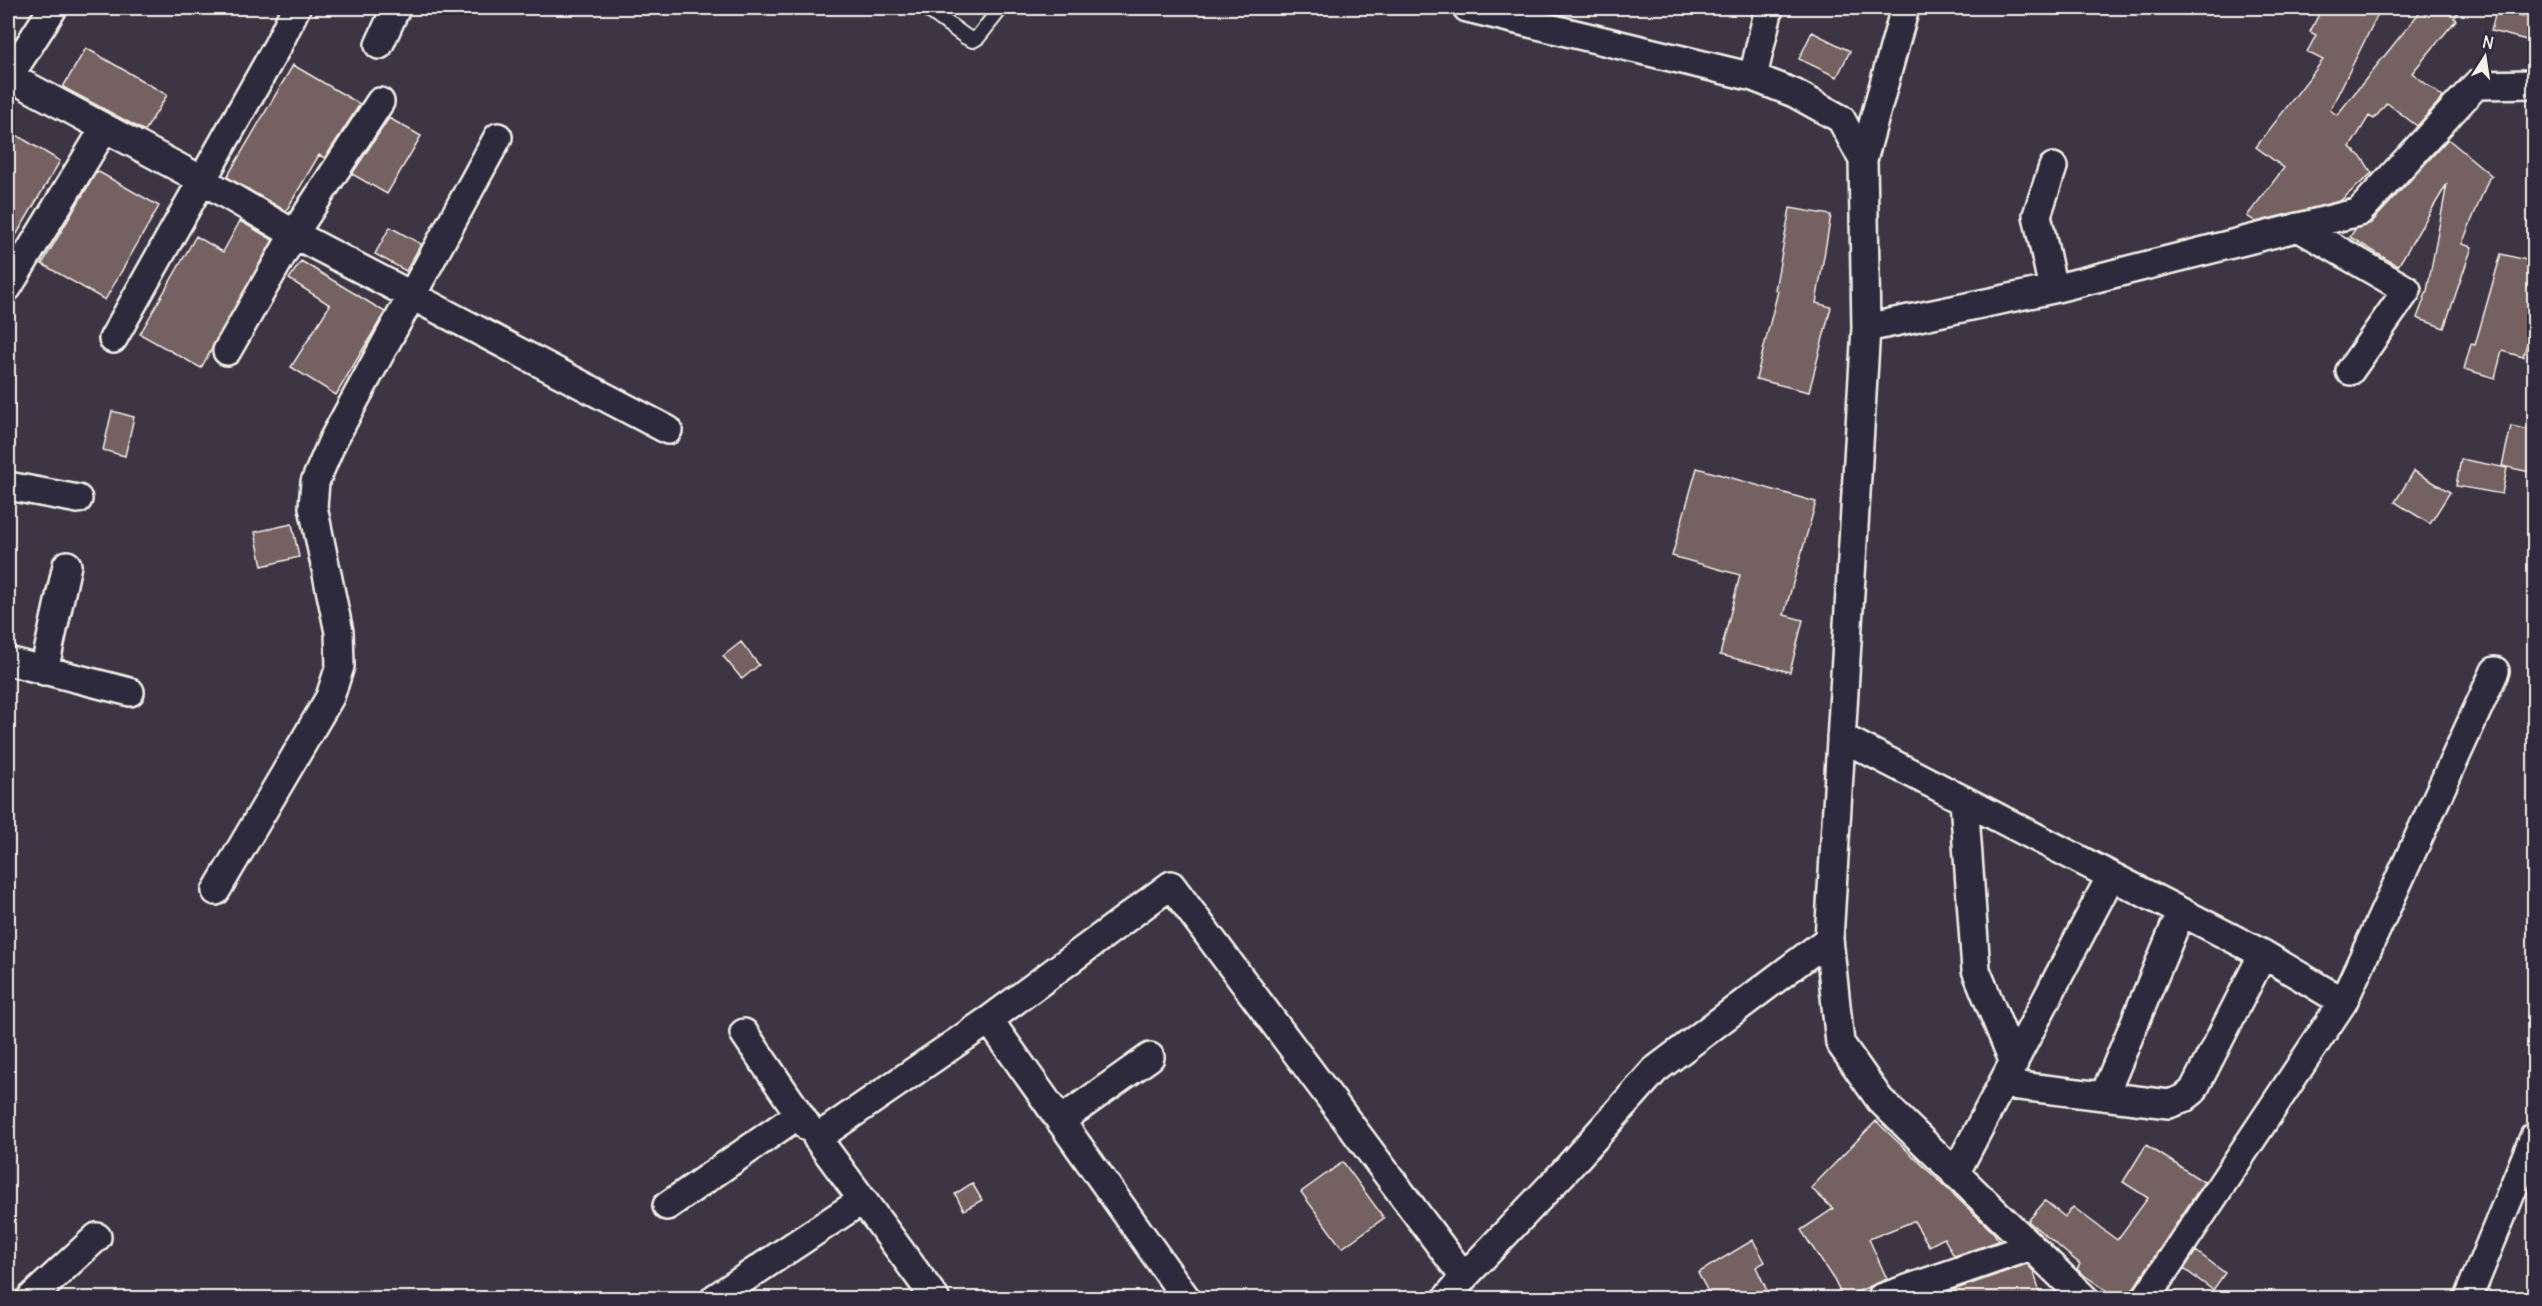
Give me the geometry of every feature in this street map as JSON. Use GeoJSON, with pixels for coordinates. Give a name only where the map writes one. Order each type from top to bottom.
{"type":"FeatureCollection","features":[{"type":"Feature","properties":{"kind":"street"},"geometry":{"type":"LineString","coordinates":[[53,8],[8,77],[202,180],[294,234],[668,430]]}},
{"type":"Feature","properties":{"kind":"street"},"geometry":{"type":"LineString","coordinates":[[112,339],[296,8]]}},
{"type":"Feature","properties":{"kind":"street"},"geometry":{"type":"LineString","coordinates":[[378,45],[396,8]]}},
{"type":"Feature","properties":{"kind":"street"},"geometry":{"type":"LineString","coordinates":[[1467,8],[1753,78],[1794,93],[1841,119],[1863,160]]}},
{"type":"Feature","properties":{"kind":"street"},"geometry":{"type":"LineString","coordinates":[[1753,78],[1769,8]]}},
{"type":"Feature","properties":{"kind":"street"},"geometry":{"type":"LineString","coordinates":[[1905,8],[1863,160],[1866,328],[1829,939],[1840,1043],[1880,1100],[2084,1299]]}},
{"type":"Feature","properties":{"kind":"street"},"geometry":{"type":"LineString","coordinates":[[1866,328],[2053,289],[2359,212],[2476,85],[2535,84]]}},
{"type":"Feature","properties":{"kind":"street"},"geometry":{"type":"LineString","coordinates":[[227,351],[294,234],[380,102]]}},
{"type":"Feature","properties":{"kind":"street"},"geometry":{"type":"LineString","coordinates":[[8,287],[104,129]]}},
{"type":"Feature","properties":{"kind":"street"},"geometry":{"type":"LineString","coordinates":[[216,891],[330,697],[340,666],[339,632],[313,507],[315,482],[333,440],[498,136]]}},
{"type":"Feature","properties":{"kind":"street"},"geometry":{"type":"LineString","coordinates":[[2053,289],[2037,215],[2054,167]]}},
{"type":"Feature","properties":{"kind":"street"},"geometry":{"type":"LineString","coordinates":[[2298,227],[2407,290],[2350,371]]}},
{"type":"Feature","properties":{"kind":"street"},"geometry":{"type":"LineString","coordinates":[[8,486],[78,499]]}},
{"type":"Feature","properties":{"kind":"street"},"geometry":{"type":"LineString","coordinates":[[44,670],[67,565]]}},
{"type":"Feature","properties":{"kind":"street"},"geometry":{"type":"LineString","coordinates":[[8,661],[130,692]]}},
{"type":"Feature","properties":{"kind":"street"},"geometry":{"type":"LineString","coordinates":[[2146,1299],[2343,1002],[2495,670]]}},
{"type":"Feature","properties":{"kind":"street"},"geometry":{"type":"LineString","coordinates":[[1841,737],[2263,954],[2343,1002]]}},
{"type":"Feature","properties":{"kind":"street"},"geometry":{"type":"LineString","coordinates":[[1964,800],[1976,970],[2008,1073]]}},
{"type":"Feature","properties":{"kind":"street"},"geometry":{"type":"LineString","coordinates":[[1955,1174],[2111,876]]}},
{"type":"Feature","properties":{"kind":"street"},"geometry":{"type":"LineString","coordinates":[[817,1138],[989,1020],[1171,885],[1464,1277]]}},
{"type":"Feature","properties":{"kind":"street"},"geometry":{"type":"LineString","coordinates":[[2104,1096],[2181,912]]}},
{"type":"Feature","properties":{"kind":"street"},"geometry":{"type":"LineString","coordinates":[[1447,1299],[1464,1277],[1565,1171],[1655,1070],[1829,939]]}},
{"type":"Feature","properties":{"kind":"street"},"geometry":{"type":"LineString","coordinates":[[2008,1073],[2104,1096],[2169,1104],[2182,1099],[2193,1090],[2263,954]]}},
{"type":"Feature","properties":{"kind":"street"},"geometry":{"type":"LineString","coordinates":[[989,1020],[1185,1299]]}},
{"type":"Feature","properties":{"kind":"street"},"geometry":{"type":"LineString","coordinates":[[744,1033],[798,1115],[936,1299]]}},
{"type":"Feature","properties":{"kind":"street"},"geometry":{"type":"LineString","coordinates":[[1060,1120],[1150,1057]]}},
{"type":"Feature","properties":{"kind":"street"},"geometry":{"type":"LineString","coordinates":[[667,1206],[798,1115]]}},
{"type":"Feature","properties":{"kind":"street"},"geometry":{"type":"LineString","coordinates":[[2468,1299],[2533,1142]]}},
{"type":"Feature","properties":{"kind":"street"},"geometry":{"type":"LineString","coordinates":[[715,1299],[861,1201]]}},
{"type":"Feature","properties":{"kind":"street"},"geometry":{"type":"LineString","coordinates":[[32,1299],[97,1237]]}},
{"type":"Feature","properties":{"kind":"street"},"geometry":{"type":"LineString","coordinates":[[1881,1299],[2029,1247]]}},
{"type":"Feature","properties":{"kind":"lane"},"geometry":{"type":"LineString","coordinates":[[926,8],[973,40],[1001,8]]}},
{"type":"Feature","properties":{"kind":"building"},"geometry":{"type":"Polygon","coordinates":[[[2322,8],[2381,8],[2330,110],[2337,115],[2423,8],[2461,8],[2454,18],[2456,20],[2412,73],[2443,97],[2417,126],[2387,103],[2374,119],[2369,116],[2350,147],[2363,159],[2372,173],[2340,201],[2256,222],[2247,216],[2284,168],[2256,147],[2323,60],[2307,52],[2316,35],[2310,32],[2322,8]]]}},
{"type":"Feature","properties":{"kind":"building"},"geometry":{"type":"Polygon","coordinates":[[[2496,11],[2532,19],[2527,40],[2491,31],[2496,11]]]}},
{"type":"Feature","properties":{"kind":"building"},"geometry":{"type":"Polygon","coordinates":[[[1812,32],[1850,51],[1837,77],[1799,59],[1812,32]]]}},
{"type":"Feature","properties":{"kind":"building"},"geometry":{"type":"Polygon","coordinates":[[[86,48],[167,95],[145,131],[63,87],[86,48]]]}},
{"type":"Feature","properties":{"kind":"building"},"geometry":{"type":"Polygon","coordinates":[[[293,65],[360,104],[325,158],[319,155],[286,211],[227,177],[293,65]]]}},
{"type":"Feature","properties":{"kind":"building"},"geometry":{"type":"Polygon","coordinates":[[[389,118],[421,136],[387,194],[352,174],[389,118]]]}},
{"type":"Feature","properties":{"kind":"building"},"geometry":{"type":"Polygon","coordinates":[[[8,130],[60,161],[8,249],[8,130]]]}},
{"type":"Feature","properties":{"kind":"building"},"geometry":{"type":"Polygon","coordinates":[[[2448,139],[2492,176],[2489,178],[2462,244],[2472,247],[2444,328],[2417,318],[2427,291],[2447,184],[2398,266],[2350,237],[2355,229],[2371,223],[2448,139]]]}},
{"type":"Feature","properties":{"kind":"building"},"geometry":{"type":"Polygon","coordinates":[[[97,171],[159,206],[105,300],[42,264],[97,171]]]}},
{"type":"Feature","properties":{"kind":"building"},"geometry":{"type":"Polygon","coordinates":[[[1790,208],[1831,215],[1816,303],[1831,307],[1809,392],[1756,379],[1778,291],[1775,290],[1790,208]]]}},
{"type":"Feature","properties":{"kind":"building"},"geometry":{"type":"Polygon","coordinates":[[[240,221],[273,240],[201,368],[140,334],[196,236],[223,252],[240,221]]]}},
{"type":"Feature","properties":{"kind":"building"},"geometry":{"type":"Polygon","coordinates":[[[390,227],[421,244],[406,271],[375,254],[390,227]]]}},
{"type":"Feature","properties":{"kind":"building"},"geometry":{"type":"Polygon","coordinates":[[[2501,254],[2535,262],[2535,317],[2523,357],[2502,351],[2495,378],[2464,369],[2471,344],[2475,345],[2501,254]]]}},
{"type":"Feature","properties":{"kind":"building"},"geometry":{"type":"Polygon","coordinates":[[[301,261],[385,312],[336,395],[291,367],[330,305],[289,279],[301,261]]]}},
{"type":"Feature","properties":{"kind":"building"},"geometry":{"type":"Polygon","coordinates":[[[112,411],[134,417],[125,456],[103,450],[112,411]]]}},
{"type":"Feature","properties":{"kind":"building"},"geometry":{"type":"Polygon","coordinates":[[[2511,426],[2535,431],[2535,473],[2502,466],[2511,426]]]}},
{"type":"Feature","properties":{"kind":"building"},"geometry":{"type":"Polygon","coordinates":[[[2461,459],[2507,468],[2502,494],[2456,486],[2461,459]]]}},
{"type":"Feature","properties":{"kind":"building"},"geometry":{"type":"Polygon","coordinates":[[[1697,468],[1816,502],[1784,615],[1803,620],[1790,672],[1720,655],[1740,575],[1672,556],[1697,468]]]}},
{"type":"Feature","properties":{"kind":"building"},"geometry":{"type":"Polygon","coordinates":[[[2414,471],[2450,492],[2430,524],[2395,502],[2414,471]]]}},
{"type":"Feature","properties":{"kind":"building"},"geometry":{"type":"Polygon","coordinates":[[[292,524],[299,557],[262,566],[255,532],[292,524]]]}},
{"type":"Feature","properties":{"kind":"building"},"geometry":{"type":"Polygon","coordinates":[[[741,642],[759,665],[742,679],[723,656],[741,642]]]}},
{"type":"Feature","properties":{"kind":"building"},"geometry":{"type":"Polygon","coordinates":[[[1876,1121],[1994,1233],[1999,1241],[1954,1256],[1944,1238],[1929,1246],[1914,1221],[1869,1239],[1887,1279],[1843,1298],[1834,1280],[1801,1230],[1833,1209],[1811,1188],[1876,1121]]]}},
{"type":"Feature","properties":{"kind":"building"},"geometry":{"type":"Polygon","coordinates":[[[2146,1145],[2204,1182],[2133,1289],[2131,1299],[2119,1299],[2081,1273],[2077,1269],[2080,1264],[2028,1221],[2045,1201],[2065,1217],[2073,1207],[2117,1240],[2148,1198],[2123,1182],[2146,1145]]]}},
{"type":"Feature","properties":{"kind":"building"},"geometry":{"type":"Polygon","coordinates":[[[1343,1162],[1384,1218],[1342,1248],[1301,1192],[1343,1162]]]}},
{"type":"Feature","properties":{"kind":"building"},"geometry":{"type":"Polygon","coordinates":[[[972,1183],[982,1200],[964,1210],[955,1194],[972,1183]]]}},
{"type":"Feature","properties":{"kind":"building"},"geometry":{"type":"Polygon","coordinates":[[[1753,1240],[1765,1262],[1756,1267],[1771,1299],[1712,1299],[1698,1273],[1753,1240]]]}},
{"type":"Feature","properties":{"kind":"building"},"geometry":{"type":"Polygon","coordinates":[[[2196,1251],[2225,1273],[2213,1290],[2184,1269],[2196,1251]]]}},
{"type":"Feature","properties":{"kind":"building"},"geometry":{"type":"Polygon","coordinates":[[[2027,1264],[2034,1272],[2040,1294],[2024,1299],[1928,1299],[2027,1264]]]}}]}
